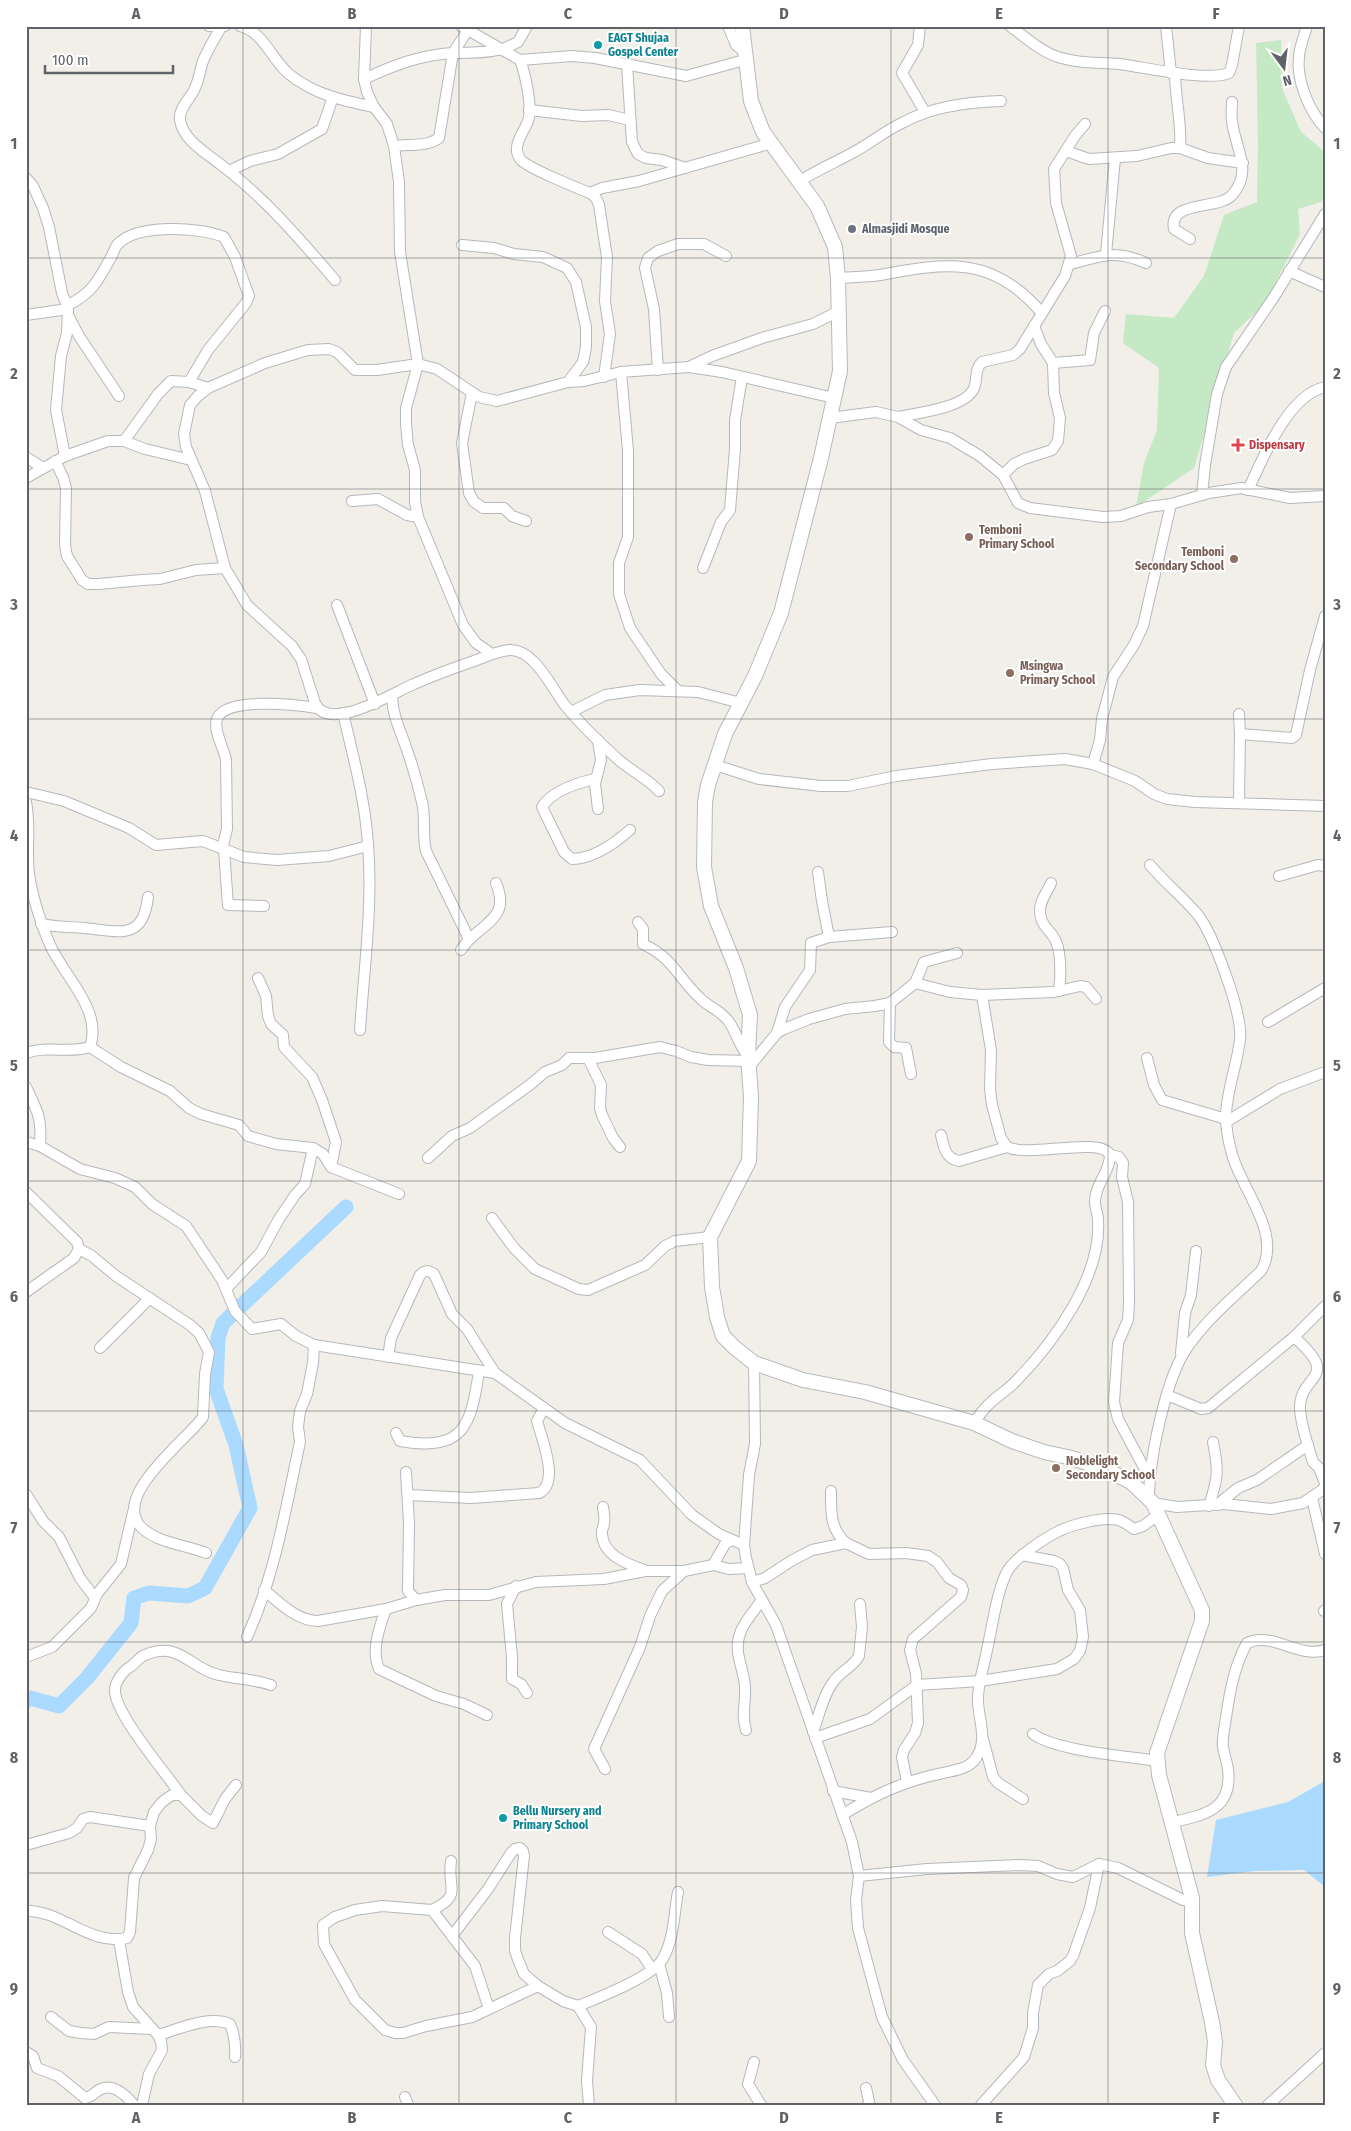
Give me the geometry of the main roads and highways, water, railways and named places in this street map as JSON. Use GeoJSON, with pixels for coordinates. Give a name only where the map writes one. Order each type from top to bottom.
{"type":"FeatureCollection","features":[{"type":"Feature","properties":{"kind":"water"},"geometry":{"type":"Polygon","coordinates":[[[1325,1781],[1325,1887],[1304,1870],[1255,1871],[1207,1877],[1216,1820],[1288,1802],[1325,1781]]]}},
{"type":"Feature","properties":{"kind":"waterway"},"geometry":{"type":"LineString","coordinates":[[26,1701],[30,1698],[59,1706],[87,1678],[131,1623],[134,1598],[149,1593],[188,1596],[205,1588],[250,1508],[236,1445],[216,1389],[218,1338],[223,1323],[346,1207]]}},
{"type":"Feature","properties":{"kind":"place","name":"EAGT Shujaa Gospel Center"},"geometry":{"type":"Point","coordinates":[598,45]}},
{"type":"Feature","properties":{"kind":"place","name":"Almasjidi Mosque"},"geometry":{"type":"Point","coordinates":[852,229]}},
{"type":"Feature","properties":{"kind":"place","name":"Dispensary"},"geometry":{"type":"Point","coordinates":[1238,445]}},
{"type":"Feature","properties":{"kind":"place","name":"Temboni Primary School"},"geometry":{"type":"Point","coordinates":[969,537]}},
{"type":"Feature","properties":{"kind":"place","name":"Temboni Secondary School"},"geometry":{"type":"Point","coordinates":[1234,559]}},
{"type":"Feature","properties":{"kind":"place","name":"Msingwa Primary School"},"geometry":{"type":"Point","coordinates":[1010,673]}},
{"type":"Feature","properties":{"kind":"place","name":"Noblelight Secondary School"},"geometry":{"type":"Point","coordinates":[1056,1468]}},
{"type":"Feature","properties":{"kind":"place","name":"Bellu Nursery and Primary School"},"geometry":{"type":"Point","coordinates":[503,1818]}}]}
